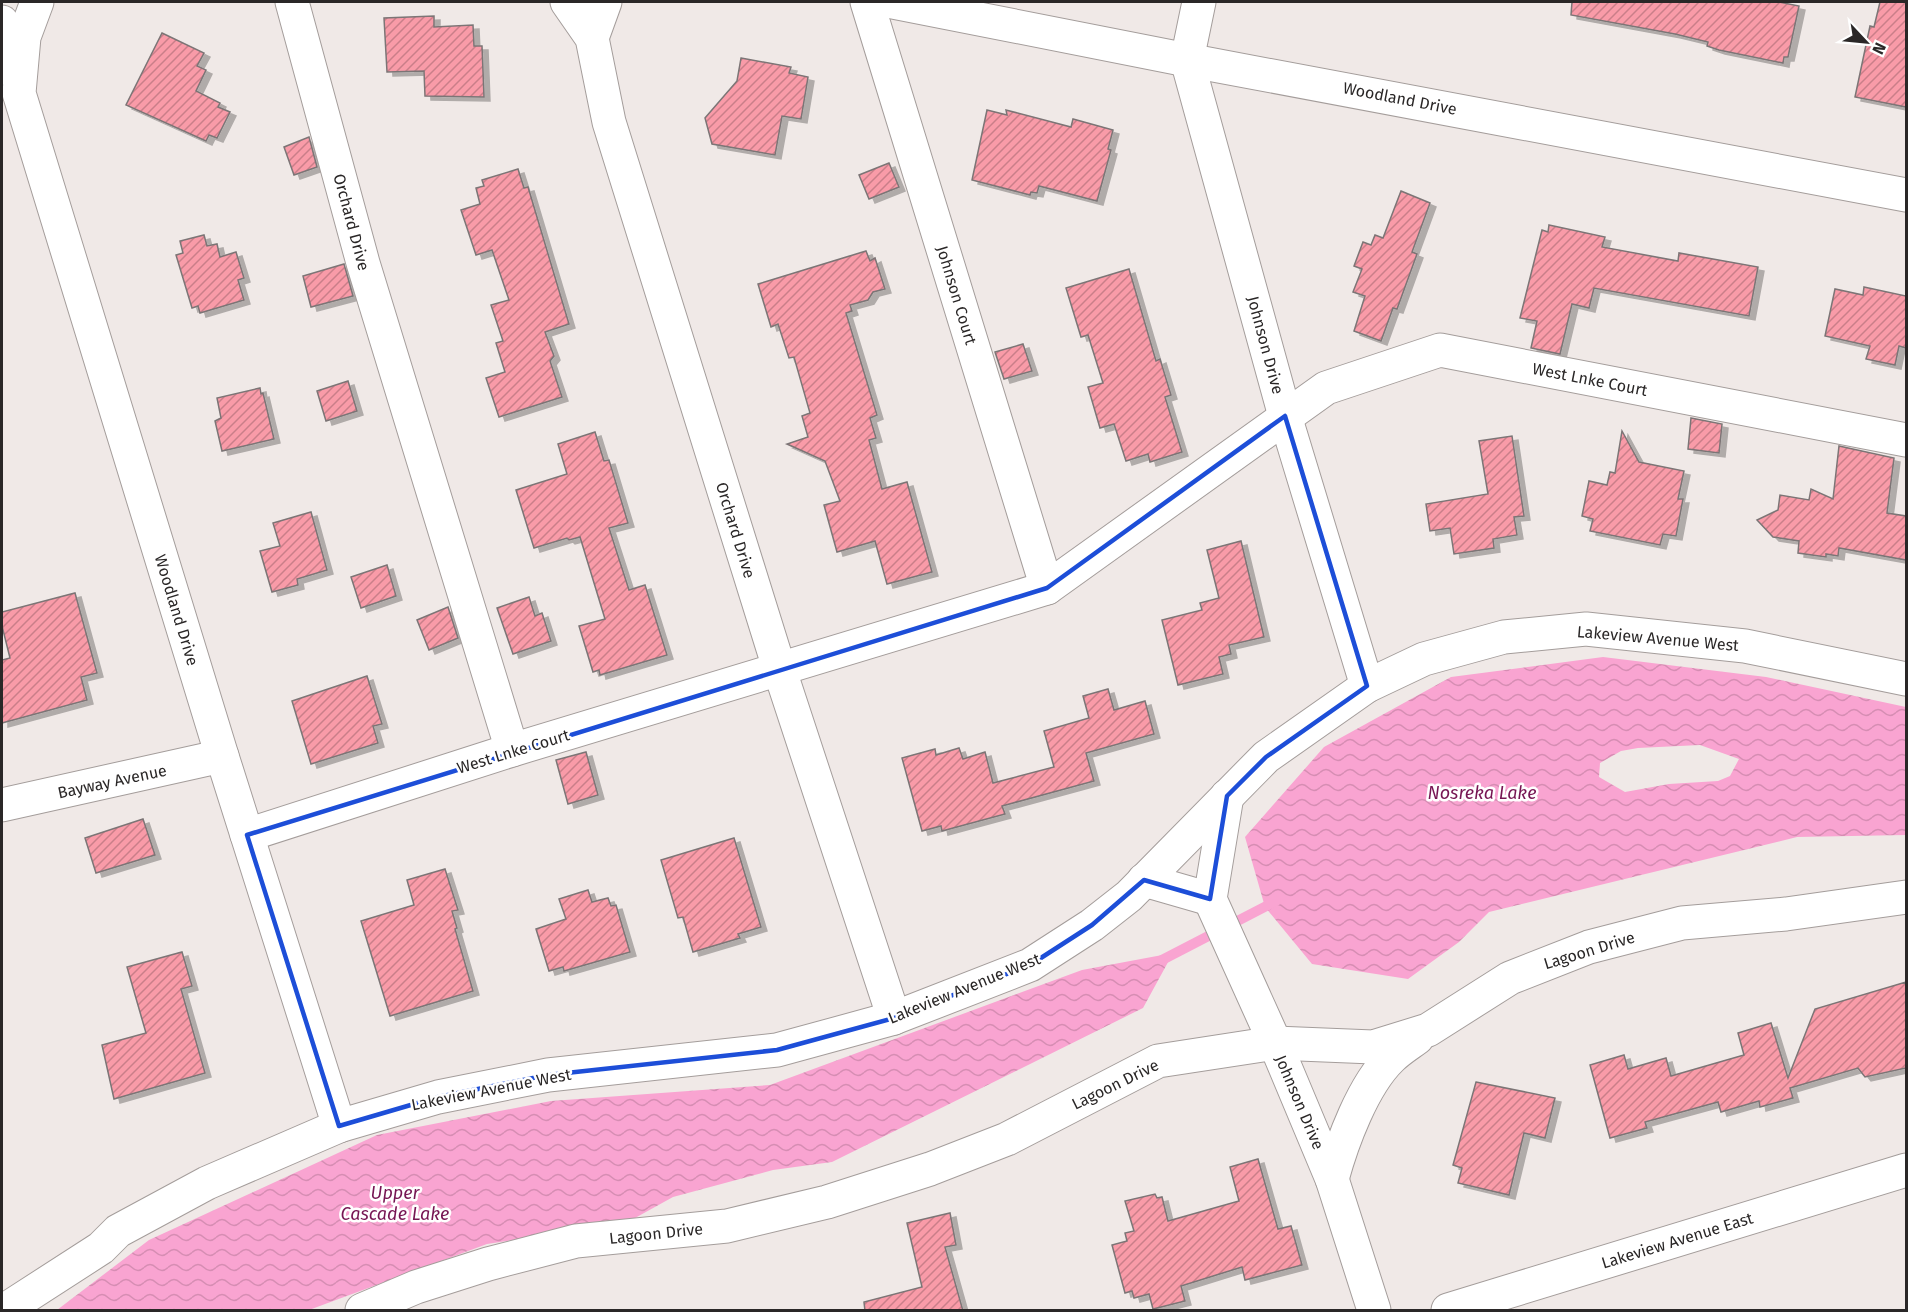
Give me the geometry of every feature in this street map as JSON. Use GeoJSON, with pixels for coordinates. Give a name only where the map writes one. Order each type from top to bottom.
{"type":"FeatureCollection","features":[{"type":"Feature","properties":{"kind":"street","name":"Woodland Drive"},"geometry":{"type":"LineString","coordinates":[[19,93],[24,37],[37,2]]}},
{"type":"Feature","properties":{"kind":"street","name":"Orchard Drive"},"geometry":{"type":"LineString","coordinates":[[292,2],[363,263],[512,750]]}},
{"type":"Feature","properties":{"kind":"street","name":"Orchard Drive"},"geometry":{"type":"LineString","coordinates":[[567,2],[592,38],[609,122],[780,671],[894,1018]]}},
{"type":"Feature","properties":{"kind":"street"},"geometry":{"type":"LineString","coordinates":[[592,38],[605,2]]}},
{"type":"Feature","properties":{"kind":"street","name":"Johnson Court"},"geometry":{"type":"LineString","coordinates":[[867,2],[1047,588]]}},
{"type":"Feature","properties":{"kind":"street","name":"Woodland Drive"},"geometry":{"type":"LineString","coordinates":[[893,2],[1187,60],[1906,195]]}},
{"type":"Feature","properties":{"kind":"street","name":"Johnson Drive"},"geometry":{"type":"LineString","coordinates":[[1199,2],[1187,60],[1285,416],[1367,686]]}},
{"type":"Feature","properties":{"kind":"street","name":"Woodland Drive"},"geometry":{"type":"LineString","coordinates":[[2,22],[19,93],[222,756],[339,1126]]}},
{"type":"Feature","properties":{"kind":"street","name":"West Lnke Court"},"geometry":{"type":"LineString","coordinates":[[247,835],[512,750],[780,671],[1047,588],[1326,388],[1440,350],[1906,440]]}},
{"type":"Feature","properties":{"kind":"street","name":"Lakeview Avenue West"},"geometry":{"type":"LineString","coordinates":[[5,1311],[101,1248],[118,1231],[207,1183],[339,1126],[438,1097],[548,1075],[777,1050],[894,1018],[1030,964],[1092,925],[1129,896],[1266,757],[1367,686],[1424,659],[1504,637],[1586,629],[1745,646],[1906,679]]}},
{"type":"Feature","properties":{"kind":"street","name":"Bayway Avenue"},"geometry":{"type":"LineString","coordinates":[[2,805],[222,756]]}},
{"type":"Feature","properties":{"kind":"street"},"geometry":{"type":"LineString","coordinates":[[1144,880],[1210,899],[1227,796]]}},
{"type":"Feature","properties":{"kind":"street","name":"Lagoon Drive"},"geometry":{"type":"LineString","coordinates":[[362,1311],[416,1287],[576,1241],[727,1226],[827,1202],[930,1169],[1007,1139],[1158,1061],[1275,1043],[1373,1047],[1428,1030],[1510,978],[1589,947],[1682,923],[1786,914],[1906,897]]}},
{"type":"Feature","properties":{"kind":"street","name":"Johnson Drive"},"geometry":{"type":"LineString","coordinates":[[1210,899],[1246,976],[1332,1179],[1374,1311]]}},
{"type":"Feature","properties":{"kind":"street"},"geometry":{"type":"LineString","coordinates":[[1332,1179],[1347,1134],[1377,1076],[1391,1058],[1428,1030]]}},
{"type":"Feature","properties":{"kind":"street","name":"Lakeview Avenue East"},"geometry":{"type":"LineString","coordinates":[[1448,1311],[1906,1170]]}},
{"type":"Feature","properties":{"kind":"highlighted area"},"geometry":{"type":"Polygon","coordinates":[[[1285,416],[1367,686],[1266,757],[1227,796],[1210,899],[1144,880],[1092,925],[1030,965],[894,1018],[777,1050],[548,1075],[438,1097],[339,1126],[247,835],[1047,588],[1285,416]]]}},
{"type":"Feature","properties":{"kind":"water","name":"Nosreka Lake"},"geometry":{"type":"Polygon","coordinates":[[[1603,657],[1766,677],[1906,707],[1906,835],[1797,837],[1489,912],[1459,942],[1408,979],[1312,964],[1265,907],[1245,837],[1324,747],[1451,677],[1603,657]],[[1700,745],[1638,748],[1621,751],[1600,763],[1599,777],[1625,792],[1669,784],[1718,781],[1730,776],[1739,759],[1700,745]]]}},
{"type":"Feature","properties":{"kind":"water","name":"Upper Cascade Lake"},"geometry":{"type":"Polygon","coordinates":[[[1173,953],[1143,1008],[832,1162],[773,1170],[673,1197],[626,1223],[487,1244],[309,1310],[57,1310],[149,1240],[377,1135],[551,1101],[770,1085],[1082,970],[1173,953]]]}},
{"type":"Feature","properties":{"kind":"building"},"geometry":{"type":"Polygon","coordinates":[[[1572,2],[1779,2],[1799,6],[1788,57],[1784,57],[1783,63],[1719,50],[1707,46],[1708,42],[1675,34],[1571,15],[1572,2]]]}},
{"type":"Feature","properties":{"kind":"building"},"geometry":{"type":"Polygon","coordinates":[[[1880,2],[1906,2],[1906,107],[1855,97],[1870,26],[1874,27],[1880,2]]]}},
{"type":"Feature","properties":{"kind":"building"},"geometry":{"type":"Polygon","coordinates":[[[434,16],[434,27],[473,25],[474,46],[482,46],[484,97],[425,96],[424,71],[387,72],[384,18],[434,16]]]}},
{"type":"Feature","properties":{"kind":"building"},"geometry":{"type":"Polygon","coordinates":[[[162,33],[204,53],[197,66],[206,70],[196,91],[220,103],[218,107],[230,112],[217,138],[209,135],[206,141],[126,105],[162,33]]]}},
{"type":"Feature","properties":{"kind":"building"},"geometry":{"type":"Polygon","coordinates":[[[741,58],[791,67],[789,73],[808,77],[801,119],[782,116],[775,155],[712,144],[705,118],[737,81],[741,58]]]}},
{"type":"Feature","properties":{"kind":"building"},"geometry":{"type":"Polygon","coordinates":[[[987,110],[1007,115],[1006,110],[1071,127],[1073,119],[1113,130],[1108,149],[1111,150],[1097,201],[1039,186],[1037,193],[1031,192],[1030,195],[972,180],[987,110]]]}},
{"type":"Feature","properties":{"kind":"building"},"geometry":{"type":"Polygon","coordinates":[[[309,137],[317,167],[294,175],[284,147],[309,137]]]}},
{"type":"Feature","properties":{"kind":"building"},"geometry":{"type":"Polygon","coordinates":[[[889,163],[899,187],[869,199],[859,175],[889,163]]]}},
{"type":"Feature","properties":{"kind":"building"},"geometry":{"type":"Polygon","coordinates":[[[518,169],[524,188],[528,187],[569,324],[545,332],[554,356],[550,361],[562,397],[499,417],[486,378],[505,372],[496,343],[503,341],[491,305],[509,300],[492,250],[476,255],[461,210],[480,204],[476,188],[484,186],[482,180],[518,169]]]}},
{"type":"Feature","properties":{"kind":"building"},"geometry":{"type":"Polygon","coordinates":[[[1401,191],[1430,203],[1412,252],[1417,254],[1397,309],[1393,308],[1381,341],[1354,331],[1365,296],[1353,292],[1362,269],[1354,266],[1363,242],[1371,245],[1375,235],[1383,238],[1401,191]]]}},
{"type":"Feature","properties":{"kind":"building"},"geometry":{"type":"Polygon","coordinates":[[[1549,225],[1605,237],[1602,247],[1678,261],[1679,253],[1758,267],[1749,316],[1594,288],[1589,308],[1572,304],[1560,354],[1531,348],[1537,321],[1520,318],[1542,230],[1548,232],[1549,225]]]}},
{"type":"Feature","properties":{"kind":"building"},"geometry":{"type":"Polygon","coordinates":[[[204,235],[207,246],[217,244],[220,257],[236,252],[244,278],[238,280],[244,300],[200,313],[198,306],[192,308],[176,255],[183,253],[180,241],[204,235]]]}},
{"type":"Feature","properties":{"kind":"building"},"geometry":{"type":"Polygon","coordinates":[[[866,251],[870,261],[875,258],[885,289],[873,292],[868,300],[850,305],[852,311],[846,313],[877,415],[870,418],[876,438],[869,440],[882,489],[907,482],[932,572],[887,584],[875,541],[837,552],[824,505],[840,501],[825,461],[787,444],[808,437],[802,416],[810,413],[794,357],[789,358],[778,324],[771,327],[758,284],[866,251]]]}},
{"type":"Feature","properties":{"kind":"building"},"geometry":{"type":"Polygon","coordinates":[[[344,264],[353,296],[311,307],[303,276],[344,264]]]}},
{"type":"Feature","properties":{"kind":"building"},"geometry":{"type":"Polygon","coordinates":[[[1129,269],[1156,361],[1160,359],[1171,395],[1165,397],[1182,452],[1150,462],[1148,454],[1126,461],[1114,424],[1100,428],[1088,387],[1103,383],[1088,335],[1081,337],[1066,288],[1129,269]]]}},
{"type":"Feature","properties":{"kind":"building"},"geometry":{"type":"Polygon","coordinates":[[[1864,287],[1906,296],[1906,348],[1899,346],[1895,365],[1866,359],[1870,346],[1825,336],[1835,289],[1863,295],[1864,287]]]}},
{"type":"Feature","properties":{"kind":"building"},"geometry":{"type":"Polygon","coordinates":[[[1023,344],[1032,371],[1004,379],[995,352],[1023,344]]]}},
{"type":"Feature","properties":{"kind":"building"},"geometry":{"type":"Polygon","coordinates":[[[348,381],[357,411],[326,421],[317,391],[348,381]]]}},
{"type":"Feature","properties":{"kind":"building"},"geometry":{"type":"Polygon","coordinates":[[[260,388],[274,439],[222,451],[215,421],[221,418],[217,398],[260,388]]]}},
{"type":"Feature","properties":{"kind":"building"},"geometry":{"type":"Polygon","coordinates":[[[1691,418],[1722,424],[1719,453],[1688,449],[1691,418]]]}},
{"type":"Feature","properties":{"kind":"building"},"geometry":{"type":"Polygon","coordinates":[[[1622,431],[1639,462],[1684,471],[1678,499],[1683,499],[1676,536],[1663,534],[1660,545],[1590,531],[1593,519],[1582,516],[1589,481],[1607,485],[1610,472],[1615,473],[1622,431]]]}},
{"type":"Feature","properties":{"kind":"building"},"geometry":{"type":"Polygon","coordinates":[[[595,432],[604,461],[609,460],[628,523],[609,528],[629,590],[645,585],[667,655],[600,675],[599,670],[593,672],[579,626],[605,619],[580,537],[569,540],[567,538],[534,548],[516,490],[567,474],[558,444],[595,432]]]}},
{"type":"Feature","properties":{"kind":"building"},"geometry":{"type":"Polygon","coordinates":[[[1512,436],[1524,516],[1514,517],[1517,535],[1493,539],[1494,548],[1454,554],[1450,528],[1430,531],[1426,504],[1488,494],[1479,441],[1512,436]]]}},
{"type":"Feature","properties":{"kind":"building"},"geometry":{"type":"Polygon","coordinates":[[[1839,446],[1894,458],[1887,513],[1906,516],[1906,560],[1839,548],[1838,556],[1826,554],[1826,557],[1798,553],[1799,541],[1773,537],[1757,520],[1778,510],[1780,495],[1809,500],[1811,489],[1833,499],[1839,446]]]}},
{"type":"Feature","properties":{"kind":"building"},"geometry":{"type":"Polygon","coordinates":[[[311,512],[327,570],[297,579],[298,585],[272,592],[260,551],[280,546],[273,523],[311,512]]]}},
{"type":"Feature","properties":{"kind":"building"},"geometry":{"type":"Polygon","coordinates":[[[1241,541],[1264,637],[1229,645],[1231,654],[1219,657],[1223,674],[1178,685],[1162,620],[1202,610],[1200,603],[1219,598],[1207,550],[1241,541]]]}},
{"type":"Feature","properties":{"kind":"building"},"geometry":{"type":"Polygon","coordinates":[[[387,565],[396,596],[361,608],[351,577],[387,565]]]}},
{"type":"Feature","properties":{"kind":"building"},"geometry":{"type":"Polygon","coordinates":[[[75,593],[97,673],[81,677],[87,700],[2,723],[2,660],[10,658],[2,626],[2,612],[75,593]]]}},
{"type":"Feature","properties":{"kind":"building"},"geometry":{"type":"Polygon","coordinates":[[[529,597],[535,616],[542,613],[551,641],[513,654],[497,608],[529,597]]]}},
{"type":"Feature","properties":{"kind":"building"},"geometry":{"type":"Polygon","coordinates":[[[448,607],[458,638],[429,650],[417,620],[448,607]]]}},
{"type":"Feature","properties":{"kind":"building"},"geometry":{"type":"Polygon","coordinates":[[[367,676],[382,724],[373,726],[378,743],[311,764],[292,701],[367,676]]]}},
{"type":"Feature","properties":{"kind":"building"},"geometry":{"type":"Polygon","coordinates":[[[1108,689],[1114,710],[1145,701],[1154,734],[1086,753],[1094,781],[1002,806],[1005,814],[942,831],[941,826],[922,831],[902,758],[935,749],[936,755],[959,748],[963,759],[985,752],[993,783],[1054,767],[1044,731],[1089,718],[1083,696],[1108,689]]]}},
{"type":"Feature","properties":{"kind":"building"},"geometry":{"type":"Polygon","coordinates":[[[586,752],[598,795],[568,804],[556,760],[586,752]]]}},
{"type":"Feature","properties":{"kind":"building"},"geometry":{"type":"Polygon","coordinates":[[[143,819],[155,855],[96,873],[85,838],[143,819]]]}},
{"type":"Feature","properties":{"kind":"building"},"geometry":{"type":"Polygon","coordinates":[[[734,838],[761,927],[738,934],[740,938],[693,952],[683,917],[678,918],[661,860],[734,838]]]}},
{"type":"Feature","properties":{"kind":"building"},"geometry":{"type":"Polygon","coordinates":[[[445,869],[458,910],[452,911],[457,928],[455,929],[473,991],[390,1016],[361,921],[414,905],[407,880],[445,869]]]}},
{"type":"Feature","properties":{"kind":"building"},"geometry":{"type":"Polygon","coordinates":[[[588,890],[592,902],[608,898],[611,906],[616,905],[630,952],[564,971],[563,967],[549,971],[536,929],[566,919],[559,899],[588,890]]]}},
{"type":"Feature","properties":{"kind":"building"},"geometry":{"type":"Polygon","coordinates":[[[182,952],[192,986],[181,989],[205,1073],[114,1099],[102,1045],[146,1033],[127,967],[182,952]]]}},
{"type":"Feature","properties":{"kind":"building"},"geometry":{"type":"Polygon","coordinates":[[[1906,982],[1906,1068],[1865,1077],[1858,1068],[1790,1088],[1793,1098],[1760,1107],[1759,1101],[1721,1112],[1718,1102],[1645,1122],[1647,1128],[1610,1138],[1590,1065],[1624,1055],[1628,1069],[1666,1058],[1671,1076],[1744,1055],[1738,1033],[1771,1023],[1788,1078],[1815,1009],[1906,982]]]}},
{"type":"Feature","properties":{"kind":"building"},"geometry":{"type":"Polygon","coordinates":[[[1476,1082],[1555,1098],[1545,1138],[1524,1133],[1509,1195],[1458,1183],[1462,1168],[1453,1165],[1476,1082]]]}},
{"type":"Feature","properties":{"kind":"building"},"geometry":{"type":"Polygon","coordinates":[[[1258,1159],[1278,1229],[1291,1226],[1302,1265],[1245,1280],[1242,1267],[1181,1286],[1185,1301],[1153,1309],[1149,1294],[1134,1298],[1132,1291],[1125,1293],[1112,1245],[1127,1241],[1125,1233],[1134,1231],[1125,1201],[1155,1194],[1157,1198],[1162,1197],[1168,1221],[1239,1201],[1230,1167],[1258,1159]]]}},
{"type":"Feature","properties":{"kind":"building"},"geometry":{"type":"Polygon","coordinates":[[[950,1213],[956,1245],[945,1247],[963,1311],[865,1311],[864,1302],[922,1287],[907,1223],[950,1213]]]}},
{"type":"Feature","properties":{"kind":"waterway"},"geometry":{"type":"LineString","coordinates":[[1162,960],[1276,901]]}}]}
